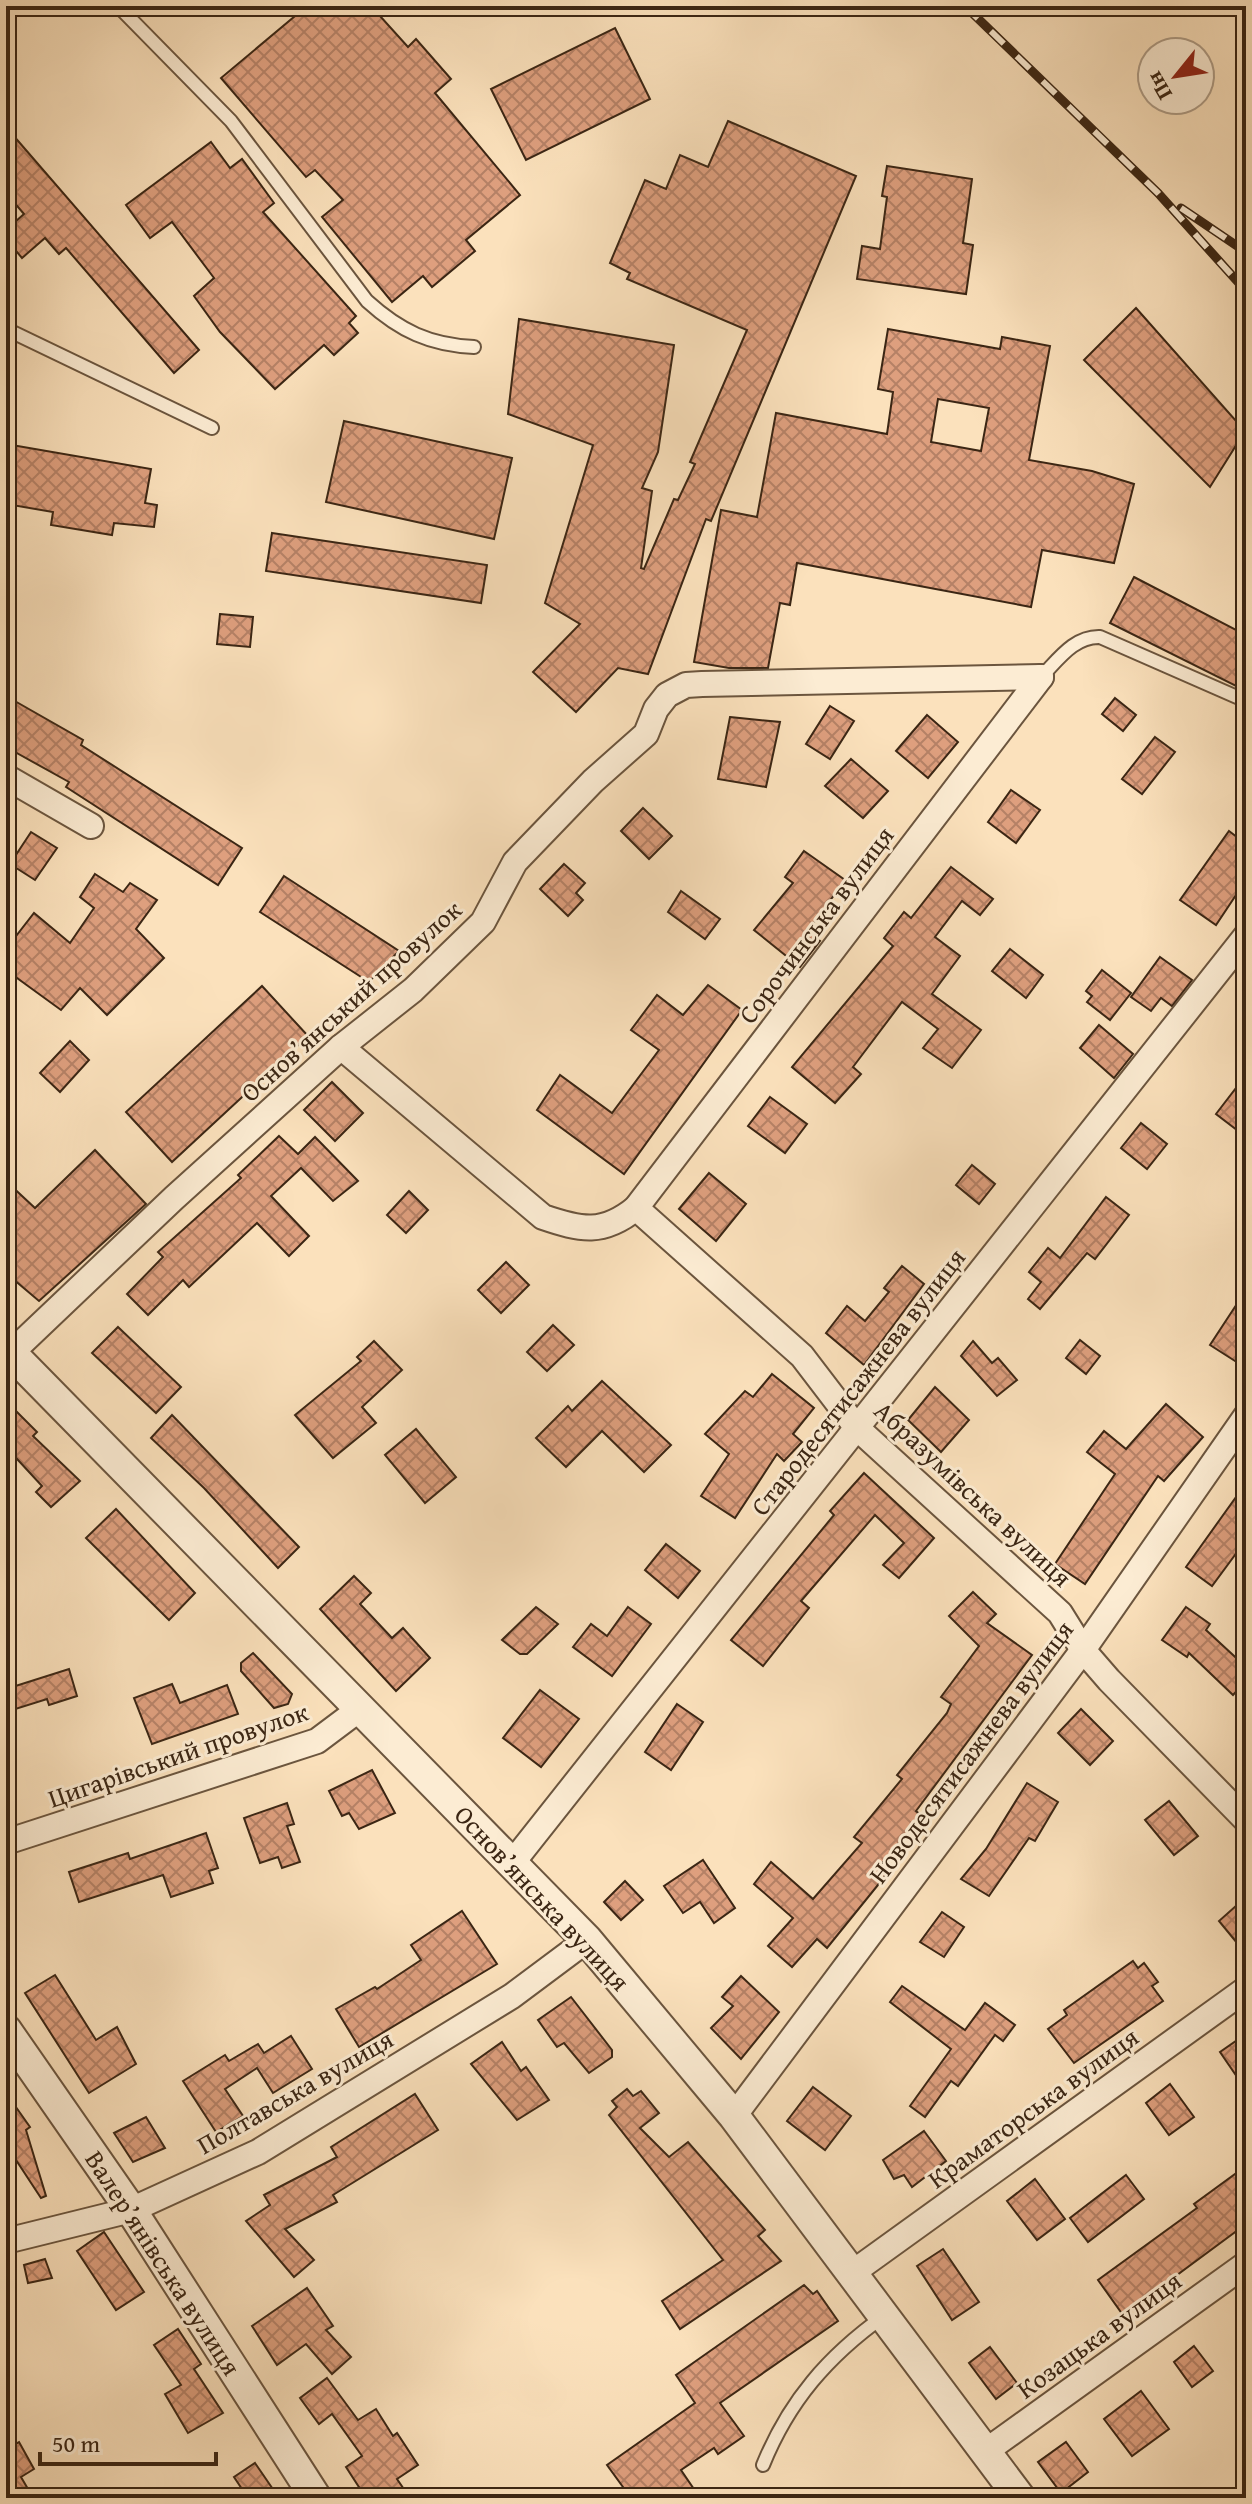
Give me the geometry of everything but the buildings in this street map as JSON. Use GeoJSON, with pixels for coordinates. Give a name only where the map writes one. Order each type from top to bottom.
{"type":"FeatureCollection","features":[{"type":"Feature","properties":{"kind":"street","name":"Основ’янський провулок"},"geometry":{"type":"LineString","coordinates":[[9,1350],[341,1047],[413,990],[483,922],[515,862],[593,781],[646,734],[656,709],[667,695],[686,685],[1041,677]]}},
{"type":"Feature","properties":{"kind":"street","name":"Сорочинська вулиця"},"geometry":{"type":"LineString","coordinates":[[636,1208],[1041,677]]}},
{"type":"Feature","properties":{"kind":"street"},"geometry":{"type":"LineString","coordinates":[[6,777],[91,826]]}},
{"type":"Feature","properties":{"kind":"street","name":"Стародесятисажнева вулиця"},"geometry":{"type":"LineString","coordinates":[[513,1862],[1246,936]]}},
{"type":"Feature","properties":{"kind":"street"},"geometry":{"type":"LineString","coordinates":[[341,1047],[543,1217],[579,1230],[608,1225],[636,1208]]}},
{"type":"Feature","properties":{"kind":"street","name":"Абразумівська вулиця"},"geometry":{"type":"LineString","coordinates":[[636,1208],[802,1356],[857,1428],[1060,1613],[1083,1650],[1244,1812]]}},
{"type":"Feature","properties":{"kind":"street","name":"Основ’янська вулиця"},"geometry":{"type":"LineString","coordinates":[[9,1350],[587,1940],[734,2116],[1020,2498]]}},
{"type":"Feature","properties":{"kind":"street","name":"Новодесятисажнева вулиця"},"geometry":{"type":"LineString","coordinates":[[734,2116],[1083,1650],[1246,1416]]}},
{"type":"Feature","properties":{"kind":"street","name":"Цигарівський провулок"},"geometry":{"type":"LineString","coordinates":[[6,1842],[317,1741],[361,1708]]}},
{"type":"Feature","properties":{"kind":"street","name":"Полтавська вулиця"},"geometry":{"type":"LineString","coordinates":[[6,2241],[131,2210],[258,2152],[512,1996],[587,1940]]}},
{"type":"Feature","properties":{"kind":"street","name":"Краматорська вулиця"},"geometry":{"type":"LineString","coordinates":[[852,2273],[1246,1989]]}},
{"type":"Feature","properties":{"kind":"street","name":"Валер’янівська вулиця"},"geometry":{"type":"LineString","coordinates":[[6,2030],[131,2210],[316,2498]]}},
{"type":"Feature","properties":{"kind":"street","name":"Козацька вулиця"},"geometry":{"type":"LineString","coordinates":[[986,2451],[1246,2264]]}},
{"type":"Feature","properties":{"kind":"lane"},"geometry":{"type":"LineString","coordinates":[[118,6],[231,121],[367,301],[389,321],[415,337],[444,345],[474,347]]}},
{"type":"Feature","properties":{"kind":"lane"},"geometry":{"type":"LineString","coordinates":[[6,329],[212,428]]}},
{"type":"Feature","properties":{"kind":"lane"},"geometry":{"type":"LineString","coordinates":[[1041,677],[1075,644],[1088,637],[1100,637],[1246,701]]}},
{"type":"Feature","properties":{"kind":"lane"},"geometry":{"type":"LineString","coordinates":[[763,2465],[779,2426],[806,2385],[846,2343],[884,2316]]}},
{"type":"Feature","properties":{"kind":"railway"},"geometry":{"type":"LineString","coordinates":[[965,6],[1158,193],[1246,291]]}},
{"type":"Feature","properties":{"kind":"railway"},"geometry":{"type":"LineString","coordinates":[[1181,208],[1246,252]]}}]}
